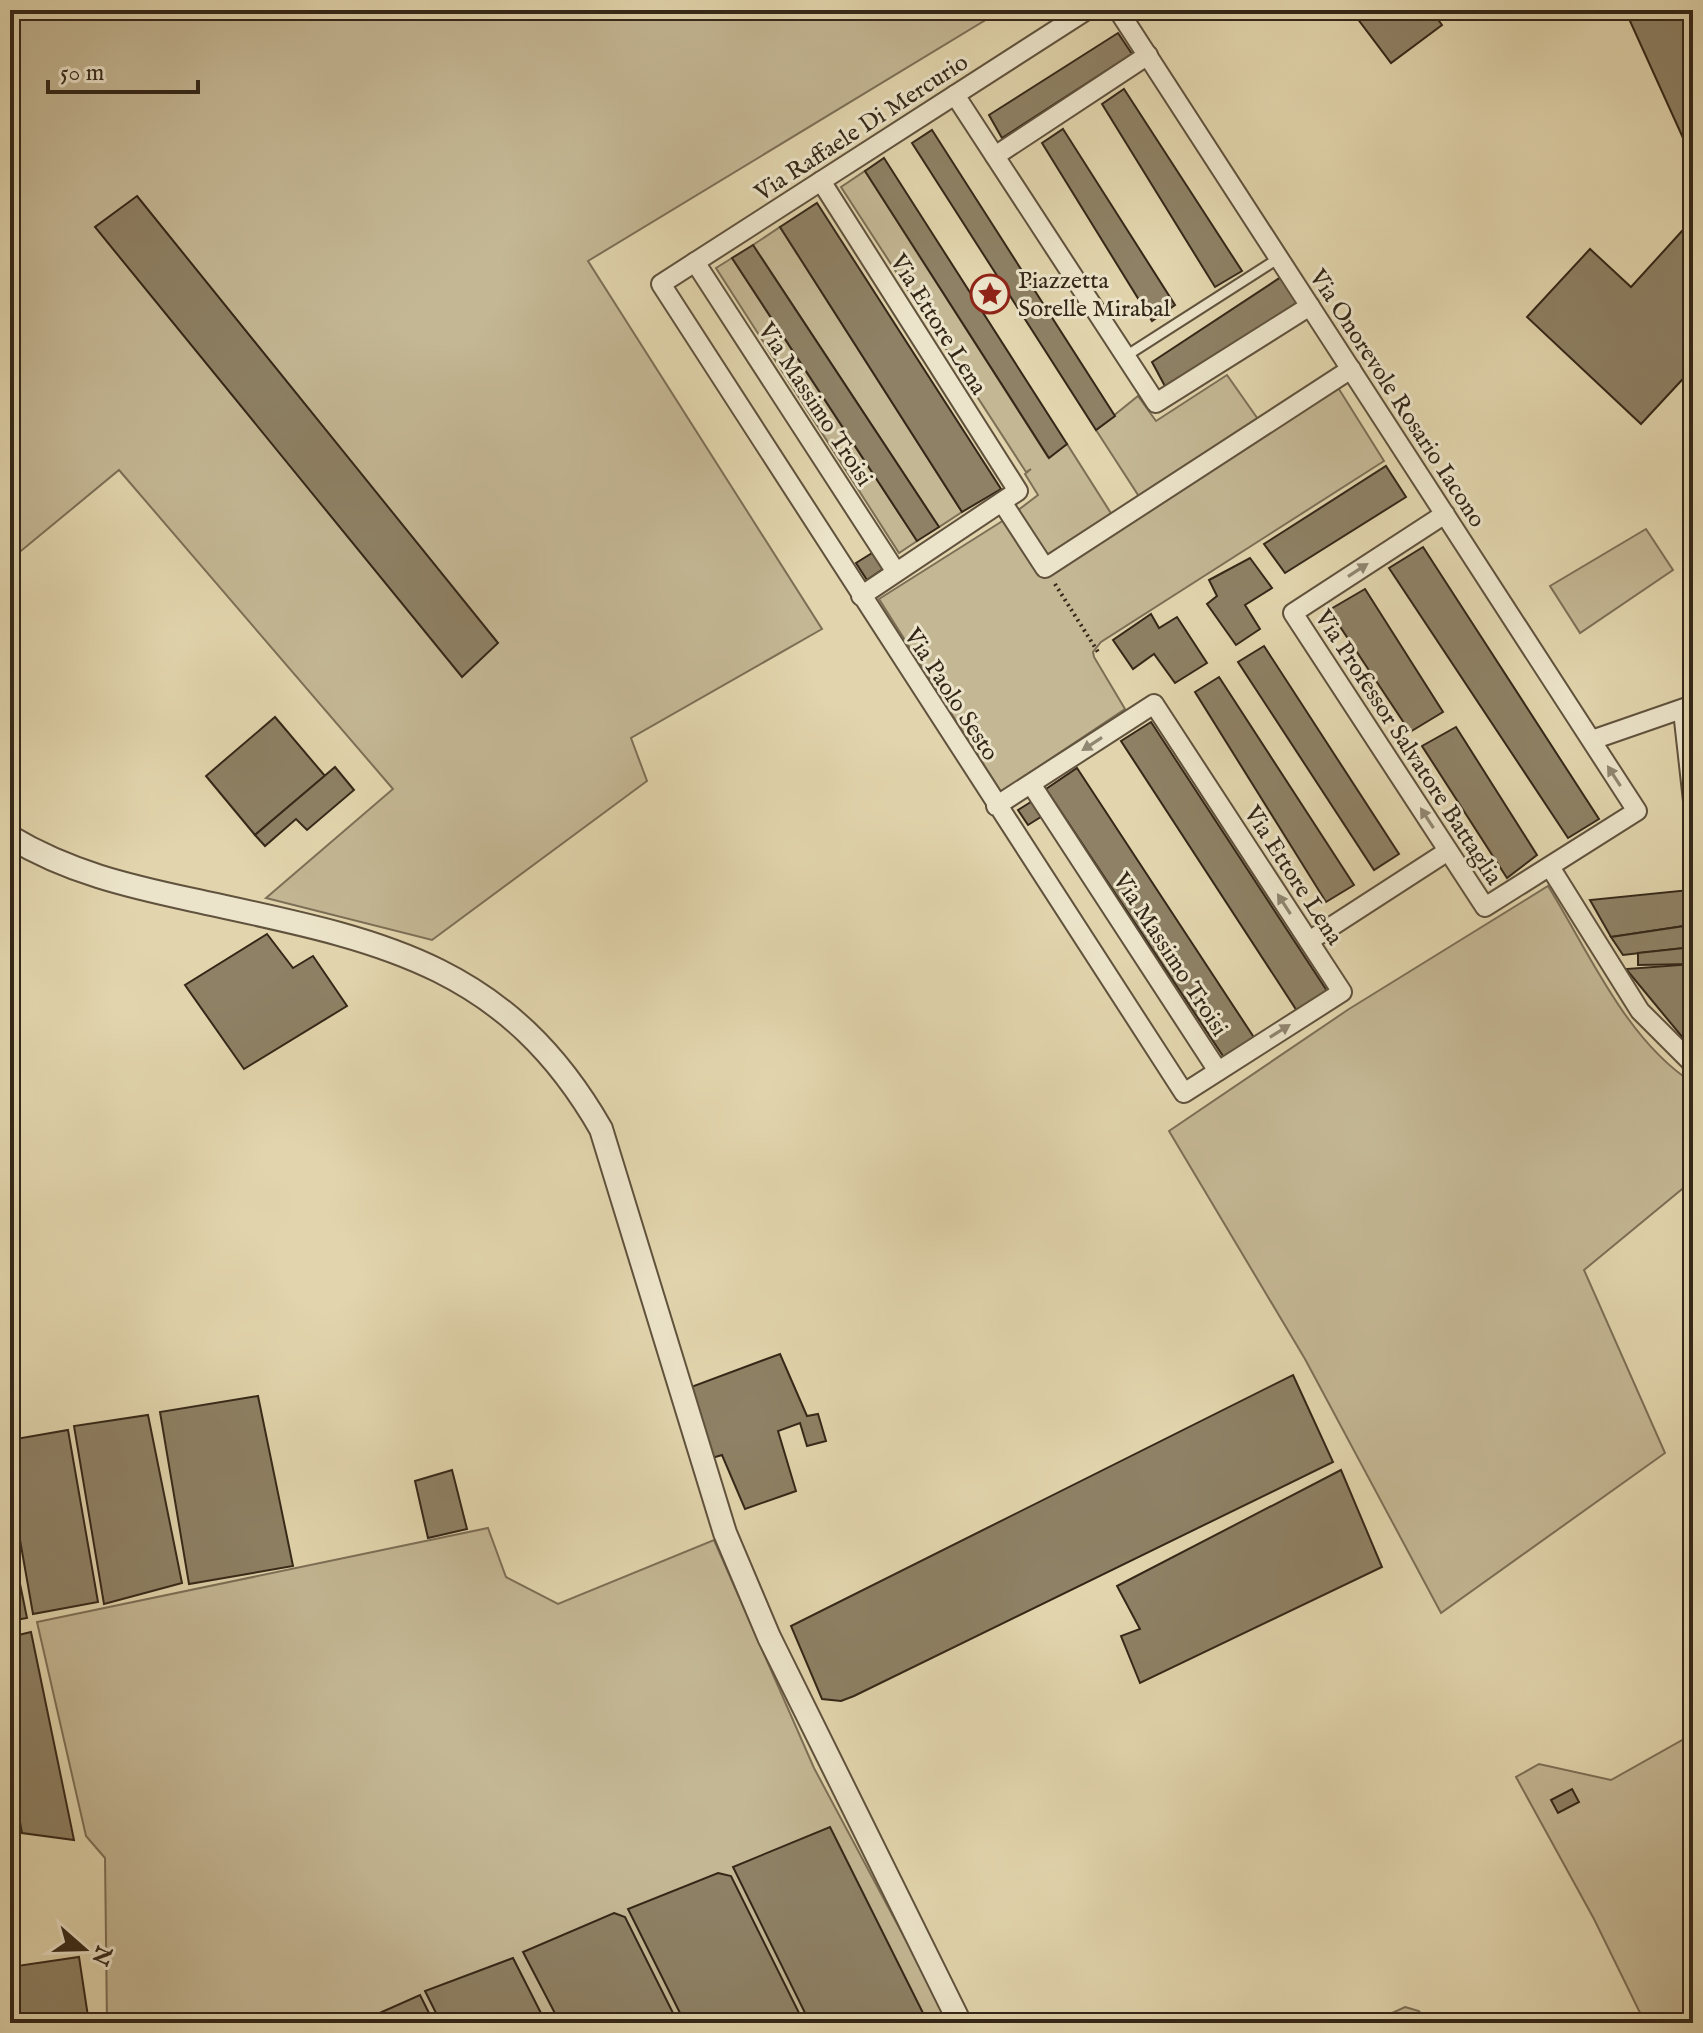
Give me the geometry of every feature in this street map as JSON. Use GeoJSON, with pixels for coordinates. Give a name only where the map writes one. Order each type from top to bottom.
{"type":"FeatureCollection","features":[{"type":"Feature","properties":{"kind":"street","name":"Via Raffaele Di Mercurio"},"geometry":{"type":"LineString","coordinates":[[661,284],[1087,10]]}},
{"type":"Feature","properties":{"kind":"street","name":"Via Onorevole Rosario Iacono"},"geometry":{"type":"LineString","coordinates":[[1118,10],[1637,811],[1550,867]]}},
{"type":"Feature","properties":{"kind":"street"},"geometry":{"type":"LineString","coordinates":[[995,156],[1148,55]]}},
{"type":"Feature","properties":{"kind":"street"},"geometry":{"type":"LineString","coordinates":[[955,95],[1156,403],[1310,306]]}},
{"type":"Feature","properties":{"kind":"street","name":"Via Ettore Lena"},"geometry":{"type":"LineString","coordinates":[[821,181],[1010,497],[1045,568]]}},
{"type":"Feature","properties":{"kind":"street","name":"Via Massimo Troisi"},"geometry":{"type":"LineString","coordinates":[[695,262],[896,572]]}},
{"type":"Feature","properties":{"kind":"street","name":"Via Paolo Sesto"},"geometry":{"type":"LineString","coordinates":[[661,284],[1184,1093],[1218,1071]]}},
{"type":"Feature","properties":{"kind":"street"},"geometry":{"type":"LineString","coordinates":[[1045,568],[1351,369]]}},
{"type":"Feature","properties":{"kind":"street"},"geometry":{"type":"LineString","coordinates":[[861,596],[1010,497]]}},
{"type":"Feature","properties":{"kind":"street","name":"Via Professor Salvatore Battaglia"},"geometry":{"type":"LineString","coordinates":[[1445,514],[1293,613],[1485,907],[1550,867]]}},
{"type":"Feature","properties":{"kind":"street","name":"Via Ettore Lena"},"geometry":{"type":"LineString","coordinates":[[1031,784],[1154,704],[1309,941],[1342,992],[1218,1071]]}},
{"type":"Feature","properties":{"kind":"street"},"geometry":{"type":"LineString","coordinates":[[1592,740],[1622,727],[1688,708],[1693,801]]}},
{"type":"Feature","properties":{"kind":"street"},"geometry":{"type":"LineString","coordinates":[[996,806],[1031,784]]}},
{"type":"Feature","properties":{"kind":"street","name":"Via Massimo Troisi"},"geometry":{"type":"LineString","coordinates":[[1031,784],[1218,1071]]}},
{"type":"Feature","properties":{"kind":"street"},"geometry":{"type":"LineString","coordinates":[[10,837],[77,871],[367,942],[441,969],[486,995],[534,1039],[574,1083],[601,1129],[725,1533],[769,1637],[960,2023]]}},
{"type":"Feature","properties":{"kind":"street"},"geometry":{"type":"LineString","coordinates":[[1309,941],[1448,851]]}},
{"type":"Feature","properties":{"kind":"street"},"geometry":{"type":"LineString","coordinates":[[1550,867],[1640,1011],[1693,1064]]}},
{"type":"Feature","properties":{"kind":"lane"},"geometry":{"type":"LineString","coordinates":[[1126,356],[1279,258]]}},
{"type":"Feature","properties":{"kind":"path"},"geometry":{"type":"LineString","coordinates":[[1045,568],[1098,652]]}},
{"type":"Feature","properties":{"kind":"shaded area"},"geometry":{"type":"Polygon","coordinates":[[[10,10],[1002,10],[588,261],[822,629],[631,738],[647,781],[432,940],[266,898],[393,789],[119,470],[10,560],[10,10]]]}},
{"type":"Feature","properties":{"kind":"shaded area"},"geometry":{"type":"Polygon","coordinates":[[[865,171],[1048,457],[1067,444],[1114,518],[1046,563],[1013,514],[1038,495],[1025,474],[1031,469],[1026,472],[841,187],[865,171]]]}},
{"type":"Feature","properties":{"kind":"shaded area"},"geometry":{"type":"Polygon","coordinates":[[[780,227],[962,512],[939,527],[753,245],[780,227]]]}},
{"type":"Feature","properties":{"kind":"shaded area"},"geometry":{"type":"Polygon","coordinates":[[[732,258],[917,541],[899,553],[716,268],[732,258]]]}},
{"type":"Feature","properties":{"kind":"shaded area"},"geometry":{"type":"Polygon","coordinates":[[[1227,375],[1260,422],[1142,501],[1096,430],[1138,396],[1156,421],[1227,375]]]}},
{"type":"Feature","properties":{"kind":"shaded area"},"geometry":{"type":"Polygon","coordinates":[[[1337,386],[1384,461],[1101,642],[1093,652],[1094,657],[1125,709],[1001,792],[879,599],[1004,520],[1042,572],[1337,386]]]}},
{"type":"Feature","properties":{"kind":"shaded area"},"geometry":{"type":"Polygon","coordinates":[[[1646,529],[1673,570],[1580,633],[1550,586],[1646,529]]]}},
{"type":"Feature","properties":{"kind":"shaded area"},"geometry":{"type":"Polygon","coordinates":[[[1548,886],[1628,1019],[1669,1065],[1693,1083],[1693,1180],[1584,1270],[1665,1453],[1441,1613],[1305,1359],[1169,1131],[1349,1009],[1548,886]]]}},
{"type":"Feature","properties":{"kind":"shaded area"},"geometry":{"type":"Polygon","coordinates":[[[488,1528],[506,1577],[558,1604],[714,1540],[814,1768],[950,2023],[107,2023],[105,1858],[86,1836],[37,1622],[488,1528]]]}},
{"type":"Feature","properties":{"kind":"shaded area"},"geometry":{"type":"Polygon","coordinates":[[[1693,1734],[1693,2023],[1645,2023],[1594,1919],[1516,1777],[1539,1764],[1611,1780],[1693,1734]]]}},
{"type":"Feature","properties":{"kind":"shaded area"},"geometry":{"type":"Polygon","coordinates":[[[1405,2007],[1419,2011],[1427,2023],[1387,2023],[1392,2013],[1405,2007]]]}},
{"type":"Feature","properties":{"kind":"building"},"geometry":{"type":"Polygon","coordinates":[[[1351,10],[1431,10],[1442,25],[1391,63],[1351,10]]]}},
{"type":"Feature","properties":{"kind":"building"},"geometry":{"type":"Polygon","coordinates":[[[1625,10],[1693,10],[1693,160],[1625,10]]]}},
{"type":"Feature","properties":{"kind":"building"},"geometry":{"type":"Polygon","coordinates":[[[1118,33],[1132,54],[1002,138],[989,115],[1118,33]]]}},
{"type":"Feature","properties":{"kind":"building"},"geometry":{"type":"Polygon","coordinates":[[[1124,89],[1242,271],[1215,287],[1102,104],[1124,89]]]}},
{"type":"Feature","properties":{"kind":"building"},"geometry":{"type":"Polygon","coordinates":[[[1063,129],[1175,305],[1152,321],[1042,143],[1063,129]]]}},
{"type":"Feature","properties":{"kind":"building"},"geometry":{"type":"Polygon","coordinates":[[[932,130],[1115,416],[1096,430],[912,143],[932,130]]]}},
{"type":"Feature","properties":{"kind":"building"},"geometry":{"type":"Polygon","coordinates":[[[884,158],[1067,444],[1049,458],[865,171],[884,158]]]}},
{"type":"Feature","properties":{"kind":"building"},"geometry":{"type":"Polygon","coordinates":[[[137,196],[498,643],[462,677],[95,227],[137,196]]]}},
{"type":"Feature","properties":{"kind":"building"},"geometry":{"type":"Polygon","coordinates":[[[817,203],[1001,489],[962,512],[780,227],[817,203]]]}},
{"type":"Feature","properties":{"kind":"building"},"geometry":{"type":"Polygon","coordinates":[[[1682,231],[1693,241],[1693,368],[1641,424],[1527,317],[1590,249],[1631,287],[1682,231]]]}},
{"type":"Feature","properties":{"kind":"building"},"geometry":{"type":"Polygon","coordinates":[[[753,245],[939,527],[917,541],[732,258],[753,245]]]}},
{"type":"Feature","properties":{"kind":"building"},"geometry":{"type":"Polygon","coordinates":[[[1281,277],[1298,302],[1166,388],[1152,362],[1281,277]]]}},
{"type":"Feature","properties":{"kind":"building"},"geometry":{"type":"Polygon","coordinates":[[[1386,466],[1406,497],[1285,573],[1264,544],[1386,466]]]}},
{"type":"Feature","properties":{"kind":"building"},"geometry":{"type":"Polygon","coordinates":[[[1423,547],[1599,819],[1568,838],[1389,568],[1423,547]]]}},
{"type":"Feature","properties":{"kind":"building"},"geometry":{"type":"Polygon","coordinates":[[[872,553],[883,569],[867,580],[856,563],[872,553]]]}},
{"type":"Feature","properties":{"kind":"building"},"geometry":{"type":"Polygon","coordinates":[[[1250,558],[1272,588],[1245,605],[1260,629],[1236,645],[1207,604],[1217,596],[1209,580],[1250,558]]]}},
{"type":"Feature","properties":{"kind":"building"},"geometry":{"type":"Polygon","coordinates":[[[1365,589],[1443,712],[1410,732],[1329,610],[1365,589]]]}},
{"type":"Feature","properties":{"kind":"building"},"geometry":{"type":"Polygon","coordinates":[[[1151,614],[1159,628],[1177,617],[1207,663],[1175,683],[1154,654],[1133,669],[1113,640],[1151,614]]]}},
{"type":"Feature","properties":{"kind":"building"},"geometry":{"type":"Polygon","coordinates":[[[1264,646],[1399,854],[1374,870],[1238,662],[1264,646]]]}},
{"type":"Feature","properties":{"kind":"building"},"geometry":{"type":"Polygon","coordinates":[[[1219,677],[1354,885],[1326,902],[1195,692],[1219,677]]]}},
{"type":"Feature","properties":{"kind":"building"},"geometry":{"type":"Polygon","coordinates":[[[275,717],[325,776],[255,835],[206,776],[275,717]]]}},
{"type":"Feature","properties":{"kind":"building"},"geometry":{"type":"Polygon","coordinates":[[[1151,722],[1329,994],[1299,1014],[1121,741],[1151,722]]]}},
{"type":"Feature","properties":{"kind":"building"},"geometry":{"type":"Polygon","coordinates":[[[1456,727],[1537,855],[1507,878],[1422,746],[1456,727]]]}},
{"type":"Feature","properties":{"kind":"building"},"geometry":{"type":"Polygon","coordinates":[[[335,767],[354,790],[307,830],[296,819],[265,846],[255,835],[335,767]]]}},
{"type":"Feature","properties":{"kind":"building"},"geometry":{"type":"Polygon","coordinates":[[[1077,768],[1255,1039],[1225,1059],[1046,789],[1077,768]]]}},
{"type":"Feature","properties":{"kind":"building"},"geometry":{"type":"Polygon","coordinates":[[[1034,800],[1044,815],[1028,825],[1018,810],[1034,800]]]}},
{"type":"Feature","properties":{"kind":"building"},"geometry":{"type":"Polygon","coordinates":[[[1689,890],[1691,925],[1611,937],[1590,900],[1689,890]]]}},
{"type":"Feature","properties":{"kind":"building"},"geometry":{"type":"Polygon","coordinates":[[[1691,925],[1693,947],[1623,955],[1611,937],[1691,925]]]}},
{"type":"Feature","properties":{"kind":"building"},"geometry":{"type":"Polygon","coordinates":[[[267,934],[293,968],[313,956],[347,1006],[244,1069],[185,985],[267,934]]]}},
{"type":"Feature","properties":{"kind":"building"},"geometry":{"type":"Polygon","coordinates":[[[1693,947],[1693,964],[1638,965],[1638,953],[1693,947]]]}},
{"type":"Feature","properties":{"kind":"building"},"geometry":{"type":"Polygon","coordinates":[[[1693,964],[1693,1050],[1626,969],[1693,964]]]}},
{"type":"Feature","properties":{"kind":"building"},"geometry":{"type":"Polygon","coordinates":[[[780,1354],[807,1416],[818,1414],[826,1441],[807,1446],[800,1423],[778,1431],[796,1491],[745,1509],[722,1455],[712,1458],[691,1387],[780,1354]]]}},
{"type":"Feature","properties":{"kind":"building"},"geometry":{"type":"Polygon","coordinates":[[[1293,1375],[1333,1462],[854,1696],[841,1701],[822,1699],[791,1626],[1293,1375]]]}},
{"type":"Feature","properties":{"kind":"building"},"geometry":{"type":"Polygon","coordinates":[[[258,1396],[293,1566],[189,1584],[160,1412],[258,1396]]]}},
{"type":"Feature","properties":{"kind":"building"},"geometry":{"type":"Polygon","coordinates":[[[148,1415],[182,1583],[104,1604],[74,1426],[148,1415]]]}},
{"type":"Feature","properties":{"kind":"building"},"geometry":{"type":"Polygon","coordinates":[[[68,1430],[98,1602],[33,1614],[10,1483],[10,1440],[68,1430]]]}},
{"type":"Feature","properties":{"kind":"building"},"geometry":{"type":"Polygon","coordinates":[[[452,1470],[467,1529],[428,1538],[415,1481],[452,1470]]]}},
{"type":"Feature","properties":{"kind":"building"},"geometry":{"type":"Polygon","coordinates":[[[1341,1470],[1382,1567],[1140,1683],[1121,1636],[1140,1629],[1117,1586],[1341,1470]]]}},
{"type":"Feature","properties":{"kind":"building"},"geometry":{"type":"Polygon","coordinates":[[[10,1535],[27,1618],[10,1621],[10,1535]]]}},
{"type":"Feature","properties":{"kind":"building"},"geometry":{"type":"Polygon","coordinates":[[[31,1632],[74,1840],[22,1833],[10,1767],[10,1637],[31,1632]]]}},
{"type":"Feature","properties":{"kind":"building"},"geometry":{"type":"Polygon","coordinates":[[[1572,1789],[1579,1802],[1558,1813],[1551,1800],[1572,1789]]]}},
{"type":"Feature","properties":{"kind":"building"},"geometry":{"type":"Polygon","coordinates":[[[10,1790],[19,1833],[10,1832],[10,1790]]]}},
{"type":"Feature","properties":{"kind":"building"},"geometry":{"type":"Polygon","coordinates":[[[830,1827],[928,2023],[810,2023],[733,1867],[830,1827]]]}},
{"type":"Feature","properties":{"kind":"building"},"geometry":{"type":"Polygon","coordinates":[[[718,1873],[731,1876],[804,2023],[685,2023],[628,1909],[718,1873]]]}},
{"type":"Feature","properties":{"kind":"building"},"geometry":{"type":"Polygon","coordinates":[[[614,1913],[625,1917],[678,2023],[560,2023],[523,1952],[614,1913]]]}},
{"type":"Feature","properties":{"kind":"building"},"geometry":{"type":"Polygon","coordinates":[[[79,1957],[89,2023],[10,2023],[10,1967],[79,1957]]]}},
{"type":"Feature","properties":{"kind":"building"},"geometry":{"type":"Polygon","coordinates":[[[513,1958],[546,2023],[441,2023],[425,1991],[513,1958]]]}},
{"type":"Feature","properties":{"kind":"building"},"geometry":{"type":"Polygon","coordinates":[[[420,1995],[434,2023],[357,2023],[420,1995]]]}},
{"type":"Feature","properties":{"kind":"place","name":"Piazzetta Sorelle Mirabal"},"geometry":{"type":"Point","coordinates":[990,294]}}]}
